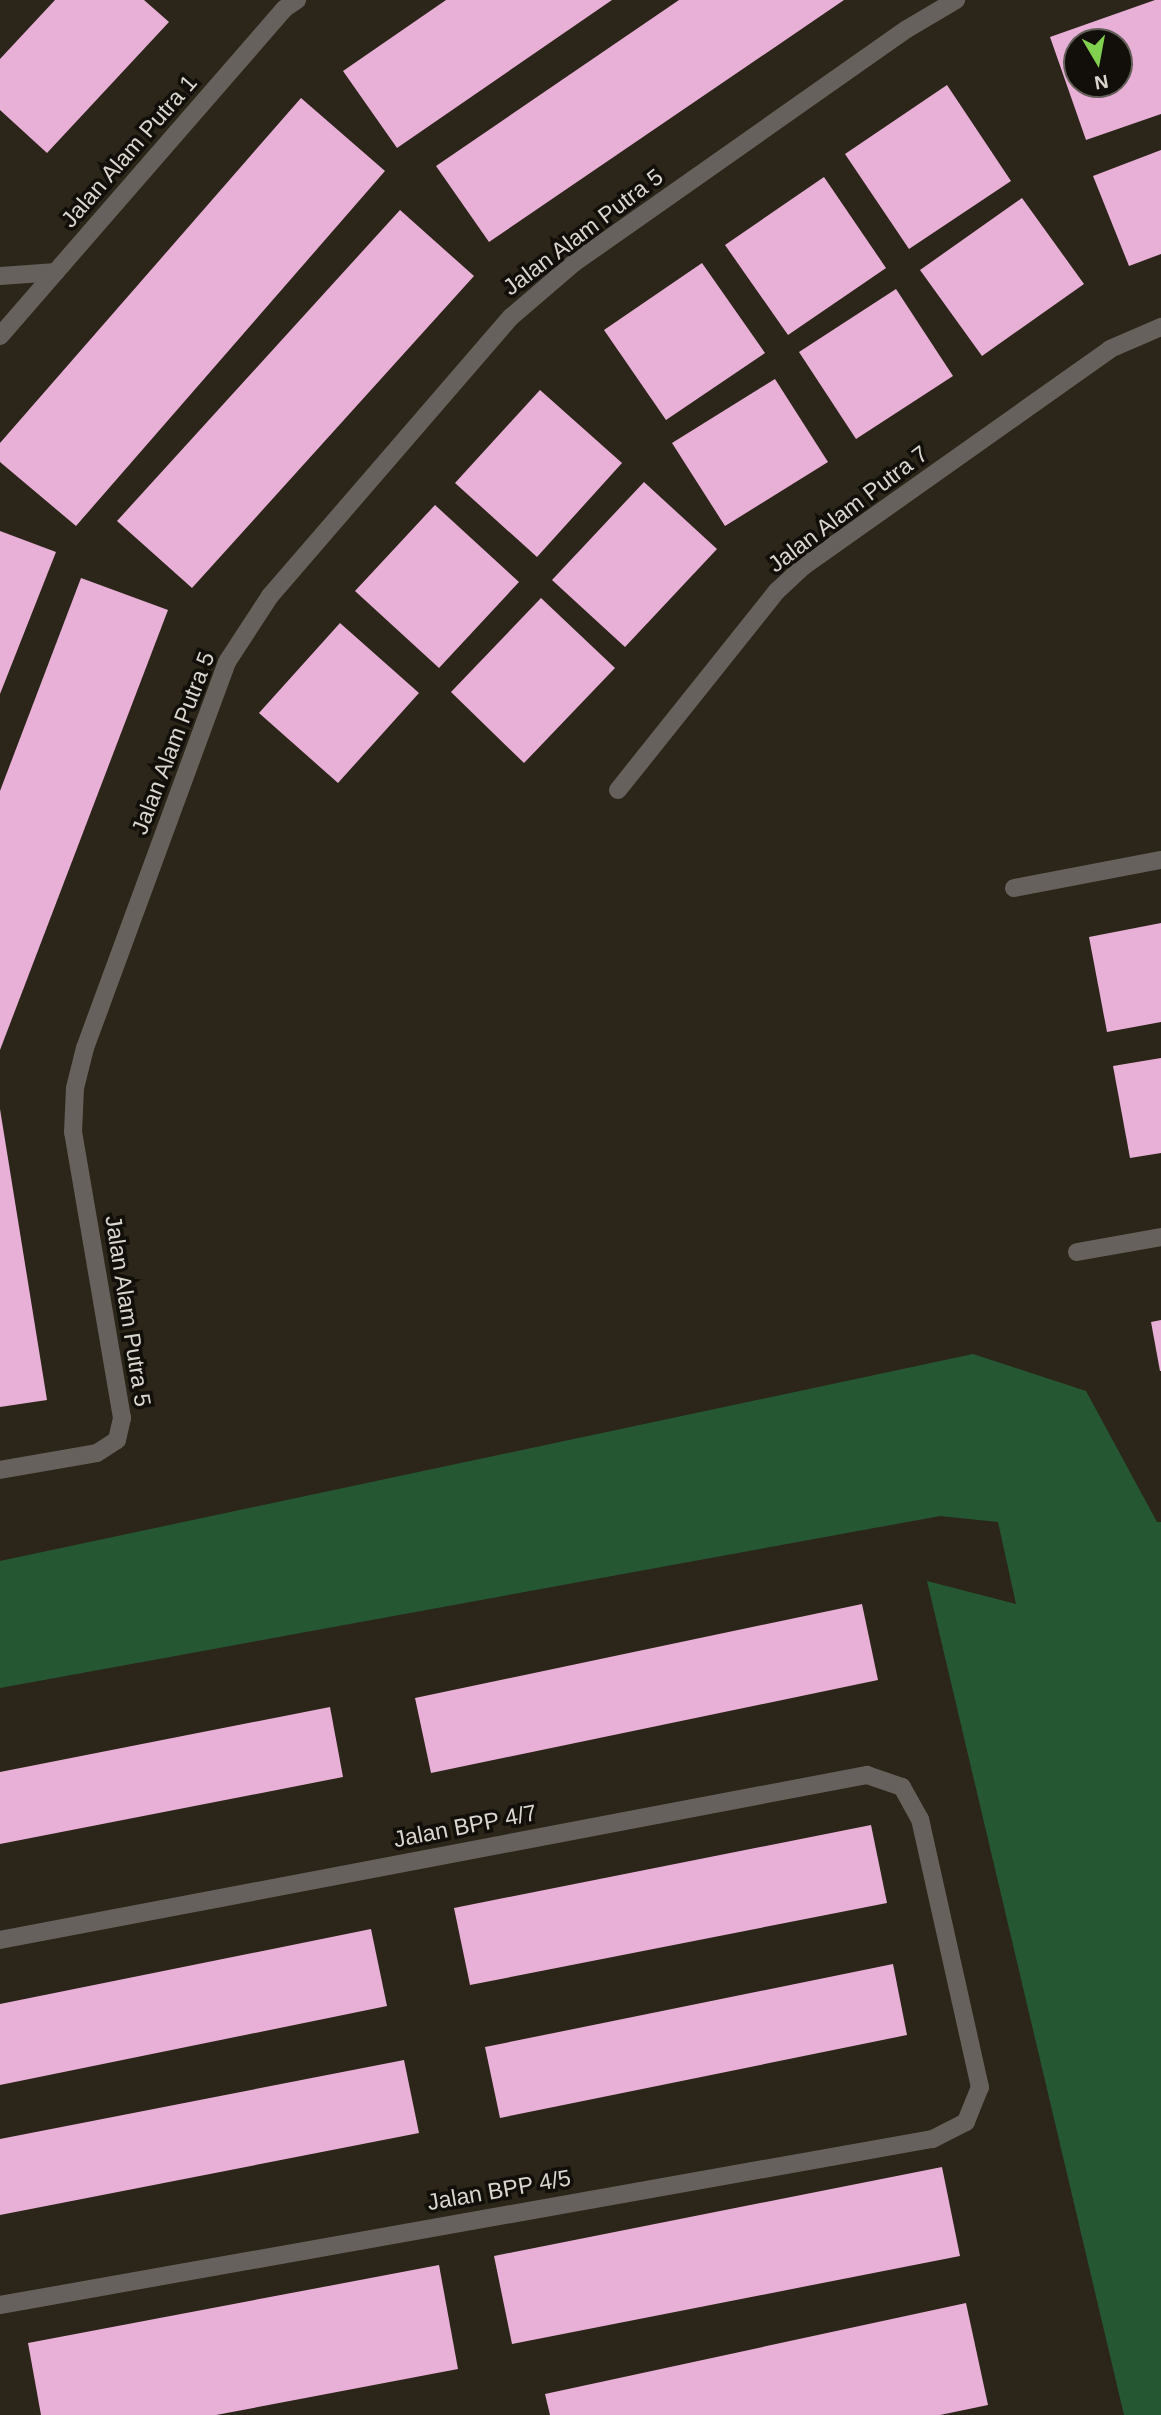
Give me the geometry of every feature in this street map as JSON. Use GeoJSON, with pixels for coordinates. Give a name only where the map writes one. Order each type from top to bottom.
{"type":"FeatureCollection","features":[{"type":"Feature","properties":{"kind":"street","name":"Jalan Alam Putra 5"},"geometry":{"type":"LineString","coordinates":[[0,1470],[97,1453],[117,1440],[122,1418],[73,1132],[75,1088],[85,1048],[227,662],[270,596],[511,317],[574,263],[907,29],[956,0]]}},
{"type":"Feature","properties":{"kind":"street","name":"Jalan Alam Putra 1"},"geometry":{"type":"LineString","coordinates":[[0,336],[286,3]]}},
{"type":"Feature","properties":{"kind":"street"},"geometry":{"type":"LineString","coordinates":[[0,276],[56,272]]}},
{"type":"Feature","properties":{"kind":"street","name":"Jalan Alam Putra 7"},"geometry":{"type":"LineString","coordinates":[[618,790],[777,591],[804,566],[1110,349],[1161,327]]}},
{"type":"Feature","properties":{"kind":"street"},"geometry":{"type":"LineString","coordinates":[[1014,888],[1161,860]]}},
{"type":"Feature","properties":{"kind":"street"},"geometry":{"type":"LineString","coordinates":[[1077,1252],[1161,1237]]}},
{"type":"Feature","properties":{"kind":"street","name":"Jalan BPP 4/7"},"geometry":{"type":"LineString","coordinates":[[0,1940],[867,1775],[902,1787],[920,1819],[980,2087]]}},
{"type":"Feature","properties":{"kind":"street","name":"Jalan BPP 4/5"},"geometry":{"type":"LineString","coordinates":[[0,2305],[932,2138],[966,2122],[980,2087]]}},
{"type":"Feature","properties":{"kind":"green space"},"geometry":{"type":"Polygon","coordinates":[[[973,1354],[1086,1391],[1157,1522],[1161,1522],[1161,2415],[1124,2415],[927,1581],[1016,1604],[998,1522],[940,1516],[0,1688],[0,1561],[973,1354]]]}},
{"type":"Feature","properties":{"kind":"building"},"geometry":{"type":"Polygon","coordinates":[[[55,0],[144,0],[169,22],[47,153],[0,110],[0,59],[55,0]]]}},
{"type":"Feature","properties":{"kind":"building"},"geometry":{"type":"Polygon","coordinates":[[[446,0],[612,0],[397,148],[343,71],[446,0]]]}},
{"type":"Feature","properties":{"kind":"building"},"geometry":{"type":"Polygon","coordinates":[[[679,0],[844,0],[489,242],[436,166],[679,0]]]}},
{"type":"Feature","properties":{"kind":"building"},"geometry":{"type":"Polygon","coordinates":[[[1161,0],[1161,114],[1086,140],[1071,98],[1133,98],[1133,28],[1076,28],[1161,0]]]}},
{"type":"Feature","properties":{"kind":"building"},"geometry":{"type":"Polygon","coordinates":[[[1063,32],[1063,74],[1050,37],[1063,32]]]}},
{"type":"Feature","properties":{"kind":"building"},"geometry":{"type":"Polygon","coordinates":[[[947,85],[1011,181],[909,249],[845,154],[947,85]]]}},
{"type":"Feature","properties":{"kind":"building"},"geometry":{"type":"Polygon","coordinates":[[[301,98],[385,171],[76,526],[0,462],[0,443],[301,98]]]}},
{"type":"Feature","properties":{"kind":"building"},"geometry":{"type":"Polygon","coordinates":[[[1161,150],[1161,254],[1129,266],[1093,176],[1161,150]]]}},
{"type":"Feature","properties":{"kind":"building"},"geometry":{"type":"Polygon","coordinates":[[[824,177],[886,268],[788,335],[725,245],[824,177]]]}},
{"type":"Feature","properties":{"kind":"building"},"geometry":{"type":"Polygon","coordinates":[[[1022,198],[1084,284],[982,356],[920,270],[1022,198]]]}},
{"type":"Feature","properties":{"kind":"building"},"geometry":{"type":"Polygon","coordinates":[[[400,210],[474,276],[192,588],[117,521],[400,210]]]}},
{"type":"Feature","properties":{"kind":"building"},"geometry":{"type":"Polygon","coordinates":[[[702,263],[765,353],[666,420],[604,330],[702,263]]]}},
{"type":"Feature","properties":{"kind":"building"},"geometry":{"type":"Polygon","coordinates":[[[896,289],[953,376],[856,439],[799,352],[896,289]]]}},
{"type":"Feature","properties":{"kind":"building"},"geometry":{"type":"Polygon","coordinates":[[[775,379],[828,462],[725,526],[672,443],[775,379]]]}},
{"type":"Feature","properties":{"kind":"building"},"geometry":{"type":"Polygon","coordinates":[[[540,390],[622,463],[537,557],[455,483],[540,390]]]}},
{"type":"Feature","properties":{"kind":"building"},"geometry":{"type":"Polygon","coordinates":[[[644,482],[717,549],[625,647],[552,580],[644,482]]]}},
{"type":"Feature","properties":{"kind":"building"},"geometry":{"type":"Polygon","coordinates":[[[435,505],[519,582],[439,668],[355,591],[435,505]]]}},
{"type":"Feature","properties":{"kind":"building"},"geometry":{"type":"Polygon","coordinates":[[[0,531],[56,552],[0,694],[0,531]]]}},
{"type":"Feature","properties":{"kind":"building"},"geometry":{"type":"Polygon","coordinates":[[[81,578],[168,610],[0,1050],[0,791],[81,578]]]}},
{"type":"Feature","properties":{"kind":"building"},"geometry":{"type":"Polygon","coordinates":[[[541,598],[615,668],[524,763],[451,692],[541,598]]]}},
{"type":"Feature","properties":{"kind":"building"},"geometry":{"type":"Polygon","coordinates":[[[340,623],[419,693],[338,783],[259,713],[340,623]]]}},
{"type":"Feature","properties":{"kind":"building"},"geometry":{"type":"Polygon","coordinates":[[[1161,923],[1161,1022],[1107,1032],[1089,937],[1161,923]]]}},
{"type":"Feature","properties":{"kind":"building"},"geometry":{"type":"Polygon","coordinates":[[[1161,1058],[1161,1153],[1130,1158],[1113,1066],[1161,1058]]]}},
{"type":"Feature","properties":{"kind":"building"},"geometry":{"type":"Polygon","coordinates":[[[0,1109],[47,1400],[0,1407],[0,1109]]]}},
{"type":"Feature","properties":{"kind":"building"},"geometry":{"type":"Polygon","coordinates":[[[1161,1320],[1161,1371],[1160,1371],[1151,1322],[1161,1320]]]}},
{"type":"Feature","properties":{"kind":"building"},"geometry":{"type":"Polygon","coordinates":[[[862,1604],[878,1680],[431,1773],[415,1698],[862,1604]]]}},
{"type":"Feature","properties":{"kind":"building"},"geometry":{"type":"Polygon","coordinates":[[[330,1707],[343,1777],[0,1844],[0,1772],[330,1707]]]}},
{"type":"Feature","properties":{"kind":"building"},"geometry":{"type":"Polygon","coordinates":[[[871,1825],[887,1903],[470,1985],[454,1908],[871,1825]]]}},
{"type":"Feature","properties":{"kind":"building"},"geometry":{"type":"Polygon","coordinates":[[[371,1929],[387,2006],[0,2085],[0,2004],[371,1929]]]}},
{"type":"Feature","properties":{"kind":"building"},"geometry":{"type":"Polygon","coordinates":[[[893,1964],[907,2035],[500,2118],[485,2047],[893,1964]]]}},
{"type":"Feature","properties":{"kind":"building"},"geometry":{"type":"Polygon","coordinates":[[[404,2060],[419,2133],[0,2215],[0,2139],[404,2060]]]}},
{"type":"Feature","properties":{"kind":"building"},"geometry":{"type":"Polygon","coordinates":[[[942,2167],[960,2256],[512,2344],[494,2256],[942,2167]]]}},
{"type":"Feature","properties":{"kind":"building"},"geometry":{"type":"Polygon","coordinates":[[[439,2265],[458,2369],[216,2415],[41,2415],[28,2343],[439,2265]]]}},
{"type":"Feature","properties":{"kind":"building"},"geometry":{"type":"Polygon","coordinates":[[[966,2303],[988,2405],[940,2415],[550,2415],[545,2394],[966,2303]]]}}]}
